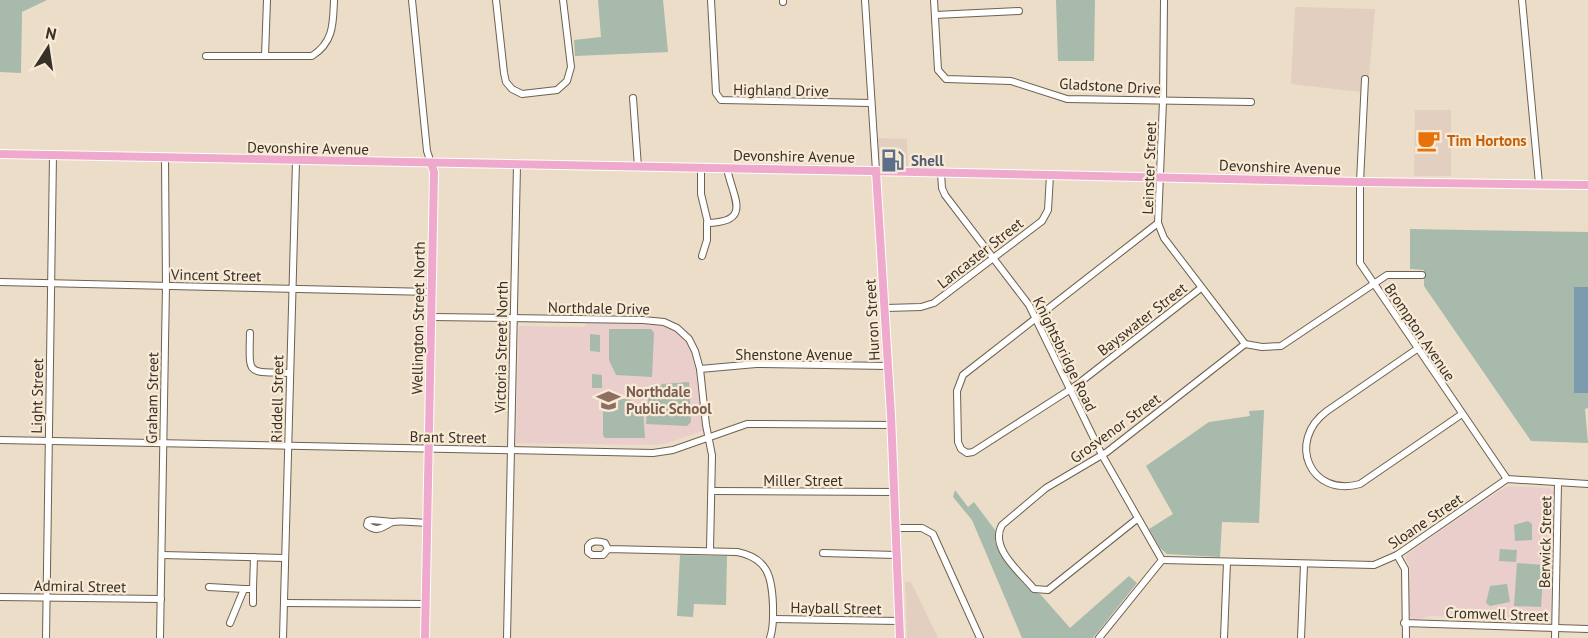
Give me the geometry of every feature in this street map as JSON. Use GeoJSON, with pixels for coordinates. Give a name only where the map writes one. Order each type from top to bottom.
{"type":"FeatureCollection","features":[{"type":"Feature","properties":{"kind":"main road","name":"Devonshire Avenue"},"geometry":{"type":"LineString","coordinates":[[0,154],[1360,182],[1588,184]]}},
{"type":"Feature","properties":{"kind":"main road","name":"Wellington Street North"},"geometry":{"type":"LineString","coordinates":[[425,638],[434,172],[431,163]]}},
{"type":"Feature","properties":{"kind":"main road","name":"Huron Street"},"geometry":{"type":"LineString","coordinates":[[876,171],[892,425],[900,638]]}},
{"type":"Feature","properties":{"kind":"street"},"geometry":{"type":"LineString","coordinates":[[265,56],[267,0]]}},
{"type":"Feature","properties":{"kind":"street"},"geometry":{"type":"LineString","coordinates":[[206,56],[309,57],[320,51],[331,34],[334,0]]}},
{"type":"Feature","properties":{"kind":"street","name":"Wellington Street North"},"geometry":{"type":"LineString","coordinates":[[412,0],[427,150],[431,163]]}},
{"type":"Feature","properties":{"kind":"street"},"geometry":{"type":"LineString","coordinates":[[496,0],[505,77],[512,89],[522,93],[557,90],[565,85],[569,78],[571,67],[563,0]]}},
{"type":"Feature","properties":{"kind":"street","name":"Highland Drive"},"geometry":{"type":"LineString","coordinates":[[711,0],[716,93],[721,100],[871,104]]}},
{"type":"Feature","properties":{"kind":"street","name":"Huron Street"},"geometry":{"type":"LineString","coordinates":[[865,0],[876,171]]}},
{"type":"Feature","properties":{"kind":"street","name":"Gladstone Drive"},"geometry":{"type":"LineString","coordinates":[[934,0],[938,70],[946,79],[1011,81],[1067,99],[1251,102]]}},
{"type":"Feature","properties":{"kind":"street","name":"Leinster Street"},"geometry":{"type":"LineString","coordinates":[[1164,0],[1158,223],[1164,238],[1245,344]]}},
{"type":"Feature","properties":{"kind":"street"},"geometry":{"type":"LineString","coordinates":[[1522,0],[1539,184]]}},
{"type":"Feature","properties":{"kind":"street"},"geometry":{"type":"LineString","coordinates":[[935,15],[1019,11]]}},
{"type":"Feature","properties":{"kind":"street","name":"Brompton Avenue"},"geometry":{"type":"LineString","coordinates":[[1365,79],[1360,182],[1359,255],[1362,268],[1507,479]]}},
{"type":"Feature","properties":{"kind":"street"},"geometry":{"type":"LineString","coordinates":[[633,98],[638,167]]}},
{"type":"Feature","properties":{"kind":"street","name":"Light Street"},"geometry":{"type":"LineString","coordinates":[[46,638],[53,155]]}},
{"type":"Feature","properties":{"kind":"street","name":"Graham Street"},"geometry":{"type":"LineString","coordinates":[[160,638],[166,285],[165,158]]}},
{"type":"Feature","properties":{"kind":"street","name":"Riddell Street"},"geometry":{"type":"LineString","coordinates":[[283,638],[296,161]]}},
{"type":"Feature","properties":{"kind":"street","name":"Victoria Street North"},"geometry":{"type":"LineString","coordinates":[[507,638],[517,165]]}},
{"type":"Feature","properties":{"kind":"street"},"geometry":{"type":"LineString","coordinates":[[701,168],[701,195],[708,223],[707,240],[702,256]]}},
{"type":"Feature","properties":{"kind":"street"},"geometry":{"type":"LineString","coordinates":[[708,223],[726,221],[735,215],[737,201],[729,182],[727,168]]}},
{"type":"Feature","properties":{"kind":"street","name":"Knightsbridge Road"},"geometry":{"type":"LineString","coordinates":[[941,172],[945,195],[1023,296],[1036,318],[1102,456],[1162,560]]}},
{"type":"Feature","properties":{"kind":"street","name":"Lancaster Street"},"geometry":{"type":"LineString","coordinates":[[885,308],[921,307],[934,303],[994,258],[1046,215],[1049,204],[1050,175]]}},
{"type":"Feature","properties":{"kind":"street"},"geometry":{"type":"LineString","coordinates":[[1036,318],[1158,223]]}},
{"type":"Feature","properties":{"kind":"street"},"geometry":{"type":"LineString","coordinates":[[1245,344],[1275,347],[1286,344],[1387,275],[1422,275]]}},
{"type":"Feature","properties":{"kind":"street","name":"Vincent Street"},"geometry":{"type":"LineString","coordinates":[[0,282],[432,292]]}},
{"type":"Feature","properties":{"kind":"street","name":"Bayswater Street"},"geometry":{"type":"LineString","coordinates":[[1036,318],[961,378],[957,391],[959,446],[967,453],[973,452],[1070,390],[1201,288]]}},
{"type":"Feature","properties":{"kind":"street","name":"Northdale Drive"},"geometry":{"type":"LineString","coordinates":[[432,317],[640,320],[664,322],[677,328],[689,339],[700,369],[712,455],[710,550]]}},
{"type":"Feature","properties":{"kind":"street"},"geometry":{"type":"LineString","coordinates":[[250,333],[249,364],[251,368],[257,372],[290,374]]}},
{"type":"Feature","properties":{"kind":"street","name":"Grosvenor Street"},"geometry":{"type":"LineString","coordinates":[[1137,519],[1048,590],[1034,589],[1004,552],[998,538],[1002,525],[1046,488],[1102,456],[1245,344]]}},
{"type":"Feature","properties":{"kind":"street"},"geometry":{"type":"LineString","coordinates":[[1417,349],[1314,422],[1306,442],[1307,458],[1311,467],[1320,478],[1333,484],[1349,487],[1360,484],[1462,414]]}},
{"type":"Feature","properties":{"kind":"street","name":"Shenstone Avenue"},"geometry":{"type":"LineString","coordinates":[[700,369],[755,364],[888,366]]}},
{"type":"Feature","properties":{"kind":"street","name":"Brant Street"},"geometry":{"type":"LineString","coordinates":[[0,440],[653,453],[673,450],[747,424],[892,425]]}},
{"type":"Feature","properties":{"kind":"street"},"geometry":{"type":"LineString","coordinates":[[1507,479],[1588,484]]}},
{"type":"Feature","properties":{"kind":"street","name":"Sloane Street"},"geometry":{"type":"LineString","coordinates":[[1162,560],[1369,566],[1382,563],[1507,479]]}},
{"type":"Feature","properties":{"kind":"street","name":"Berwick Street"},"geometry":{"type":"LineString","coordinates":[[1555,638],[1558,483]]}},
{"type":"Feature","properties":{"kind":"street","name":"Miller Street"},"geometry":{"type":"LineString","coordinates":[[712,491],[894,492]]}},
{"type":"Feature","properties":{"kind":"street"},"geometry":{"type":"LineString","coordinates":[[393,522],[428,523]]}},
{"type":"Feature","properties":{"kind":"street"},"geometry":{"type":"LineString","coordinates":[[896,528],[922,528],[933,534],[980,638]]}},
{"type":"Feature","properties":{"kind":"street"},"geometry":{"type":"LineString","coordinates":[[608,549],[710,550],[743,553],[755,559],[765,568],[772,582],[774,619],[770,638]]}},
{"type":"Feature","properties":{"kind":"street"},"geometry":{"type":"LineString","coordinates":[[823,554],[896,555]]}},
{"type":"Feature","properties":{"kind":"street"},"geometry":{"type":"LineString","coordinates":[[162,555],[285,558]]}},
{"type":"Feature","properties":{"kind":"street"},"geometry":{"type":"LineString","coordinates":[[1396,555],[1405,569],[1406,638]]}},
{"type":"Feature","properties":{"kind":"street"},"geometry":{"type":"LineString","coordinates":[[253,603],[254,557]]}},
{"type":"Feature","properties":{"kind":"street"},"geometry":{"type":"LineString","coordinates":[[1103,636],[1162,560]]}},
{"type":"Feature","properties":{"kind":"street"},"geometry":{"type":"LineString","coordinates":[[1224,638],[1227,562]]}},
{"type":"Feature","properties":{"kind":"street"},"geometry":{"type":"LineString","coordinates":[[1301,638],[1304,565]]}},
{"type":"Feature","properties":{"kind":"street"},"geometry":{"type":"LineString","coordinates":[[209,587],[253,590]]}},
{"type":"Feature","properties":{"kind":"street"},"geometry":{"type":"LineString","coordinates":[[230,623],[244,589]]}},
{"type":"Feature","properties":{"kind":"street","name":"Admiral Street"},"geometry":{"type":"LineString","coordinates":[[0,597],[160,599]]}},
{"type":"Feature","properties":{"kind":"street"},"geometry":{"type":"LineString","coordinates":[[284,603],[426,604]]}},
{"type":"Feature","properties":{"kind":"street","name":"Hayball Street"},"geometry":{"type":"LineString","coordinates":[[774,619],[899,621]]}},
{"type":"Feature","properties":{"kind":"street","name":"Cromwell Street"},"geometry":{"type":"LineString","coordinates":[[1404,622],[1588,628]]}},
{"type":"Feature","properties":{"kind":"shaded area"},"geometry":{"type":"Polygon","coordinates":[[[1295,7],[1375,9],[1368,86],[1361,92],[1291,84],[1295,7]]]}},
{"type":"Feature","properties":{"kind":"shaded area"},"geometry":{"type":"Polygon","coordinates":[[[1415,110],[1451,110],[1451,176],[1414,176],[1415,110]]]}},
{"type":"Feature","properties":{"kind":"shaded area"},"geometry":{"type":"Polygon","coordinates":[[[878,138],[907,139],[908,166],[882,164],[878,138]]]}},
{"type":"Feature","properties":{"kind":"shaded area","name":"Northdale Public School"},"geometry":{"type":"Polygon","coordinates":[[[586,322],[660,325],[678,333],[688,345],[695,365],[703,431],[655,445],[516,443],[519,326],[585,327],[586,322]]]}},
{"type":"Feature","properties":{"kind":"shaded area"},"geometry":{"type":"Polygon","coordinates":[[[1509,486],[1549,488],[1554,492],[1550,619],[1544,622],[1527,622],[1519,619],[1429,616],[1412,619],[1409,614],[1410,568],[1406,559],[1407,554],[1509,486]]]}},
{"type":"Feature","properties":{"kind":"shaded area"},"geometry":{"type":"Polygon","coordinates":[[[905,582],[911,582],[938,638],[907,638],[905,582]]]}},
{"type":"Feature","properties":{"kind":"green space"},"geometry":{"type":"Polygon","coordinates":[[[0,0],[47,0],[22,12],[21,73],[0,72],[0,0]]]}},
{"type":"Feature","properties":{"kind":"green space"},"geometry":{"type":"Polygon","coordinates":[[[598,0],[663,0],[668,52],[575,56],[574,40],[601,37],[598,0]]]}},
{"type":"Feature","properties":{"kind":"green space"},"geometry":{"type":"Polygon","coordinates":[[[1056,0],[1095,0],[1094,61],[1058,61],[1056,0]]]}},
{"type":"Feature","properties":{"kind":"green space"},"geometry":{"type":"Polygon","coordinates":[[[1410,229],[1588,232],[1588,408],[1585,409],[1588,443],[1531,441],[1424,286],[1424,270],[1410,269],[1410,229]]]}},
{"type":"Feature","properties":{"kind":"green space"},"geometry":{"type":"Polygon","coordinates":[[[609,329],[651,329],[654,333],[652,377],[616,375],[609,360],[609,329]]]}},
{"type":"Feature","properties":{"kind":"green space"},"geometry":{"type":"Polygon","coordinates":[[[590,334],[600,335],[600,352],[590,351],[590,334]]]}},
{"type":"Feature","properties":{"kind":"green space"},"geometry":{"type":"Polygon","coordinates":[[[592,374],[602,375],[602,388],[592,388],[592,374]]]}},
{"type":"Feature","properties":{"kind":"green space"},"geometry":{"type":"Polygon","coordinates":[[[689,382],[691,422],[687,426],[646,424],[648,398],[662,384],[689,382]]]}},
{"type":"Feature","properties":{"kind":"green space"},"geometry":{"type":"Polygon","coordinates":[[[603,399],[629,399],[643,410],[645,438],[605,438],[603,435],[603,399]]]}},
{"type":"Feature","properties":{"kind":"green space"},"geometry":{"type":"Polygon","coordinates":[[[1264,410],[1259,523],[1222,522],[1220,557],[1167,554],[1160,548],[1149,529],[1173,514],[1146,466],[1209,422],[1250,416],[1249,411],[1264,410]]]}},
{"type":"Feature","properties":{"kind":"green space"},"geometry":{"type":"Polygon","coordinates":[[[955,490],[968,507],[974,502],[995,530],[995,542],[1000,554],[1028,588],[1041,595],[1070,628],[1129,576],[1137,583],[1093,638],[1022,638],[972,520],[953,497],[955,490]]]}},
{"type":"Feature","properties":{"kind":"green space"},"geometry":{"type":"Polygon","coordinates":[[[1528,521],[1532,524],[1532,540],[1515,541],[1514,525],[1528,521]]]}},
{"type":"Feature","properties":{"kind":"green space"},"geometry":{"type":"Polygon","coordinates":[[[1500,549],[1517,550],[1516,562],[1499,561],[1500,549]]]}},
{"type":"Feature","properties":{"kind":"green space"},"geometry":{"type":"Polygon","coordinates":[[[680,555],[727,556],[726,605],[694,604],[693,617],[677,616],[680,555]]]}},
{"type":"Feature","properties":{"kind":"green space"},"geometry":{"type":"Polygon","coordinates":[[[1517,563],[1544,565],[1541,607],[1514,606],[1517,563]]]}},
{"type":"Feature","properties":{"kind":"green space"},"geometry":{"type":"Polygon","coordinates":[[[1507,584],[1510,602],[1490,606],[1486,603],[1490,586],[1507,584]]]}},
{"type":"Feature","properties":{"kind":"water"},"geometry":{"type":"Polygon","coordinates":[[[1574,287],[1588,287],[1588,393],[1574,393],[1574,287]]]}},
{"type":"Feature","properties":{"kind":"place","name":"Tim Hortons"},"geometry":{"type":"Point","coordinates":[1429,140]}},
{"type":"Feature","properties":{"kind":"place","name":"Shell"},"geometry":{"type":"Point","coordinates":[893,160]}},
{"type":"Feature","properties":{"kind":"place","name":"Northdale Public School"},"geometry":{"type":"Point","coordinates":[608,400]}}]}
